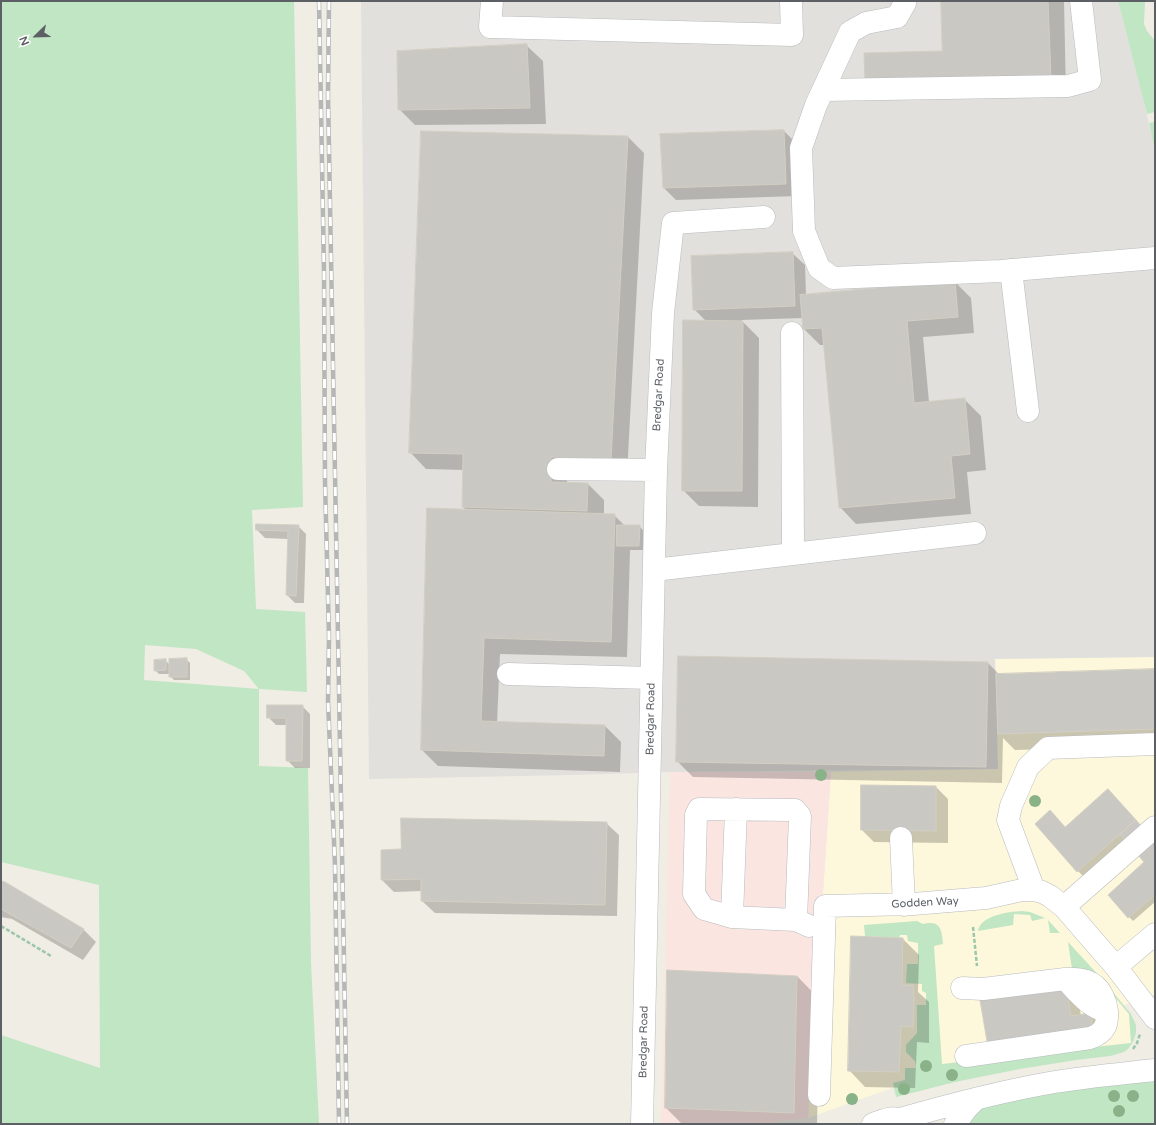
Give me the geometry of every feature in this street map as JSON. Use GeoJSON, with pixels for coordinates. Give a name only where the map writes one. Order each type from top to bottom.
{"type":"FeatureCollection","features":[{"type":"Feature","properties":{"kind":"street"},"geometry":{"type":"LineString","coordinates":[[492,1],[490,27],[792,35],[791,1]]}},
{"type":"Feature","properties":{"kind":"street"},"geometry":{"type":"LineString","coordinates":[[905,1],[897,17],[866,23],[850,32],[816,105],[800,148],[804,231],[819,268],[832,278],[1011,270],[1155,258]]}},
{"type":"Feature","properties":{"kind":"street"},"geometry":{"type":"LineString","coordinates":[[823,90],[1068,86],[1090,80],[1081,1]]}},
{"type":"Feature","properties":{"kind":"street","name":"Bredgar Road"},"geometry":{"type":"LineString","coordinates":[[642,1124],[656,470],[663,313],[673,223],[764,217]]}},
{"type":"Feature","properties":{"kind":"street"},"geometry":{"type":"LineString","coordinates":[[1011,270],[1028,411]]}},
{"type":"Feature","properties":{"kind":"street"},"geometry":{"type":"LineString","coordinates":[[792,333],[793,554]]}},
{"type":"Feature","properties":{"kind":"street"},"geometry":{"type":"LineString","coordinates":[[558,469],[656,470]]}},
{"type":"Feature","properties":{"kind":"street"},"geometry":{"type":"LineString","coordinates":[[654,570],[975,533]]}},
{"type":"Feature","properties":{"kind":"street"},"geometry":{"type":"LineString","coordinates":[[508,674],[652,678]]}},
{"type":"Feature","properties":{"kind":"street"},"geometry":{"type":"LineString","coordinates":[[1034,890],[1008,820],[1011,806],[1028,767],[1048,748],[1155,744]]}},
{"type":"Feature","properties":{"kind":"street"},"geometry":{"type":"LineString","coordinates":[[796,920],[800,816],[795,810],[699,809],[696,815],[694,894],[704,909],[732,917],[796,920],[807,926],[824,926]]}},
{"type":"Feature","properties":{"kind":"street"},"geometry":{"type":"LineString","coordinates":[[732,917],[736,809]]}},
{"type":"Feature","properties":{"kind":"street"},"geometry":{"type":"LineString","coordinates":[[1064,907],[1155,827]]}},
{"type":"Feature","properties":{"kind":"street"},"geometry":{"type":"LineString","coordinates":[[901,838],[904,905]]}},
{"type":"Feature","properties":{"kind":"street","name":"Godden Way"},"geometry":{"type":"LineString","coordinates":[[819,1094],[825,906],[904,905],[986,898],[1022,890],[1034,890],[1050,896],[1064,907],[1116,967],[1155,1018]]}},
{"type":"Feature","properties":{"kind":"street"},"geometry":{"type":"LineString","coordinates":[[1116,967],[1155,934]]}},
{"type":"Feature","properties":{"kind":"street"},"geometry":{"type":"LineString","coordinates":[[966,1056],[1090,1038],[1104,1031],[1106,1023],[1106,1011],[1092,1006],[1065,979],[971,988]]}},
{"type":"Feature","properties":{"kind":"street"},"geometry":{"type":"LineString","coordinates":[[874,1124],[891,1118],[905,1122],[976,1099],[1048,1083],[1155,1070]]}},
{"type":"Feature","properties":{"kind":"street"},"geometry":{"type":"LineString","coordinates":[[955,1124],[976,1099]]}},
{"type":"Feature","properties":{"kind":"path"},"geometry":{"type":"LineString","coordinates":[[1,926],[51,956]]}},
{"type":"Feature","properties":{"kind":"path"},"geometry":{"type":"LineString","coordinates":[[971,988],[973,927]]}},
{"type":"Feature","properties":{"kind":"shaded area"},"geometry":{"type":"Polygon","coordinates":[[[361,1],[1118,1],[1144,102],[1155,152],[1155,657],[995,659],[998,769],[670,772],[369,779],[361,1]]]}},
{"type":"Feature","properties":{"kind":"shaded area"},"geometry":{"type":"Polygon","coordinates":[[[1155,657],[1155,994],[1122,1006],[1129,1015],[1131,1043],[1047,1052],[948,1068],[808,1118],[831,772],[998,769],[995,659],[1155,657]]]}},
{"type":"Feature","properties":{"kind":"shaded area"},"geometry":{"type":"Polygon","coordinates":[[[670,772],[831,772],[808,1118],[756,1124],[661,1124],[670,772]]]}},
{"type":"Feature","properties":{"kind":"green space"},"geometry":{"type":"Polygon","coordinates":[[[1,1],[294,1],[303,507],[252,510],[256,609],[305,612],[307,692],[259,689],[259,766],[308,768],[311,962],[319,1124],[1,1124],[1,1035],[100,1068],[99,885],[1,862],[1,1]],[[145,645],[144,680],[259,689],[244,671],[196,649],[145,645]]]}},
{"type":"Feature","properties":{"kind":"green space"},"geometry":{"type":"Polygon","coordinates":[[[1118,1],[1145,1],[1144,24],[1147,31],[1155,41],[1155,112],[1147,114],[1118,1]]]}},
{"type":"Feature","properties":{"kind":"green space"},"geometry":{"type":"Polygon","coordinates":[[[1155,122],[1155,152],[1149,123],[1155,122]]]}},
{"type":"Feature","properties":{"kind":"green space"},"geometry":{"type":"Polygon","coordinates":[[[1022,911],[1030,912],[1045,918],[1032,921],[1030,915],[1014,914],[1013,925],[978,931],[984,921],[996,915],[1022,911]]]}},
{"type":"Feature","properties":{"kind":"green space"},"geometry":{"type":"Polygon","coordinates":[[[1048,920],[1060,933],[1050,933],[1048,920]]]}},
{"type":"Feature","properties":{"kind":"green space"},"geometry":{"type":"Polygon","coordinates":[[[917,921],[923,924],[933,923],[941,930],[943,944],[934,946],[942,1064],[1131,1043],[1129,1014],[1104,984],[1072,969],[1068,942],[1101,978],[1131,1014],[1136,1025],[1136,1033],[1133,1042],[1124,1052],[1110,1056],[1020,1069],[955,1082],[896,1097],[893,1083],[905,1080],[905,1068],[916,1068],[915,1061],[906,1052],[906,1045],[917,1033],[917,1005],[926,1005],[926,993],[922,991],[922,984],[906,983],[907,964],[918,964],[918,943],[908,941],[907,935],[900,935],[899,938],[865,936],[864,925],[917,921]]]}},
{"type":"Feature","properties":{"kind":"green space"},"geometry":{"type":"Polygon","coordinates":[[[1155,1078],[1155,1124],[963,1124],[989,1103],[1155,1078]]]}},
{"type":"Feature","properties":{"kind":"building"},"geometry":{"type":"Polygon","coordinates":[[[941,1],[1048,1],[1051,79],[865,84],[864,53],[942,51],[941,1]]]}},
{"type":"Feature","properties":{"kind":"building"},"geometry":{"type":"Polygon","coordinates":[[[527,44],[530,108],[398,110],[397,51],[527,44]]]}},
{"type":"Feature","properties":{"kind":"building"},"geometry":{"type":"Polygon","coordinates":[[[784,130],[786,184],[663,188],[660,134],[784,130]]]}},
{"type":"Feature","properties":{"kind":"building"},"geometry":{"type":"Polygon","coordinates":[[[421,131],[628,136],[611,459],[551,457],[551,482],[588,483],[587,511],[462,507],[463,454],[409,453],[421,131]]]}},
{"type":"Feature","properties":{"kind":"building"},"geometry":{"type":"Polygon","coordinates":[[[793,252],[795,306],[693,310],[691,256],[793,252]]]}},
{"type":"Feature","properties":{"kind":"building"},"geometry":{"type":"Polygon","coordinates":[[[955,281],[958,317],[907,321],[914,403],[965,398],[970,454],[951,456],[955,498],[839,508],[822,328],[803,329],[800,295],[955,281]]]}},
{"type":"Feature","properties":{"kind":"building"},"geometry":{"type":"Polygon","coordinates":[[[683,320],[743,321],[742,491],[682,491],[683,320]]]}},
{"type":"Feature","properties":{"kind":"building"},"geometry":{"type":"Polygon","coordinates":[[[427,508],[615,514],[611,642],[484,638],[481,721],[605,725],[604,756],[421,750],[427,508]]]}},
{"type":"Feature","properties":{"kind":"building"},"geometry":{"type":"Polygon","coordinates":[[[256,524],[299,525],[296,596],[286,595],[288,531],[256,530],[256,524]]]}},
{"type":"Feature","properties":{"kind":"building"},"geometry":{"type":"Polygon","coordinates":[[[617,525],[640,525],[639,546],[617,546],[617,525]]]}},
{"type":"Feature","properties":{"kind":"building"},"geometry":{"type":"Polygon","coordinates":[[[678,656],[988,662],[986,767],[676,762],[678,656]]]}},
{"type":"Feature","properties":{"kind":"building"},"geometry":{"type":"Polygon","coordinates":[[[187,658],[187,677],[169,677],[169,659],[187,658]]]}},
{"type":"Feature","properties":{"kind":"building"},"geometry":{"type":"Polygon","coordinates":[[[166,659],[166,670],[154,671],[154,660],[166,659]]]}},
{"type":"Feature","properties":{"kind":"building"},"geometry":{"type":"Polygon","coordinates":[[[1155,669],[1155,729],[998,734],[996,674],[1155,669]]]}},
{"type":"Feature","properties":{"kind":"building"},"geometry":{"type":"Polygon","coordinates":[[[267,705],[303,705],[302,761],[286,761],[286,718],[267,718],[267,705]]]}},
{"type":"Feature","properties":{"kind":"building"},"geometry":{"type":"Polygon","coordinates":[[[861,785],[936,786],[936,831],[861,830],[861,785]]]}},
{"type":"Feature","properties":{"kind":"building"},"geometry":{"type":"Polygon","coordinates":[[[1108,789],[1136,820],[1077,872],[1035,824],[1050,810],[1065,827],[1108,789]]]}},
{"type":"Feature","properties":{"kind":"building"},"geometry":{"type":"Polygon","coordinates":[[[401,818],[607,822],[605,905],[421,901],[421,879],[381,880],[381,850],[401,849],[401,818]]]}},
{"type":"Feature","properties":{"kind":"building"},"geometry":{"type":"Polygon","coordinates":[[[1136,820],[1155,842],[1155,895],[1128,918],[1108,895],[1144,862],[1120,834],[1136,820]]]}},
{"type":"Feature","properties":{"kind":"building"},"geometry":{"type":"Polygon","coordinates":[[[1,881],[84,929],[71,948],[1,909],[1,881]]]}},
{"type":"Feature","properties":{"kind":"building"},"geometry":{"type":"Polygon","coordinates":[[[851,936],[903,938],[902,985],[913,985],[914,1000],[913,1027],[901,1026],[899,1072],[848,1071],[851,936]]]}},
{"type":"Feature","properties":{"kind":"building"},"geometry":{"type":"Polygon","coordinates":[[[667,970],[797,976],[794,1113],[665,1108],[667,970]]]}},
{"type":"Feature","properties":{"kind":"building"},"geometry":{"type":"Polygon","coordinates":[[[1065,980],[1071,1016],[1090,1013],[1093,1031],[988,1047],[979,994],[1065,980]]]}},
{"type":"Feature","properties":{"kind":"railway"},"geometry":{"type":"LineString","coordinates":[[319,1],[324,272],[325,481],[329,637],[328,701],[335,865],[339,1124]]}},
{"type":"Feature","properties":{"kind":"railway"},"geometry":{"type":"LineString","coordinates":[[329,1],[328,95],[347,1124]]}}]}
